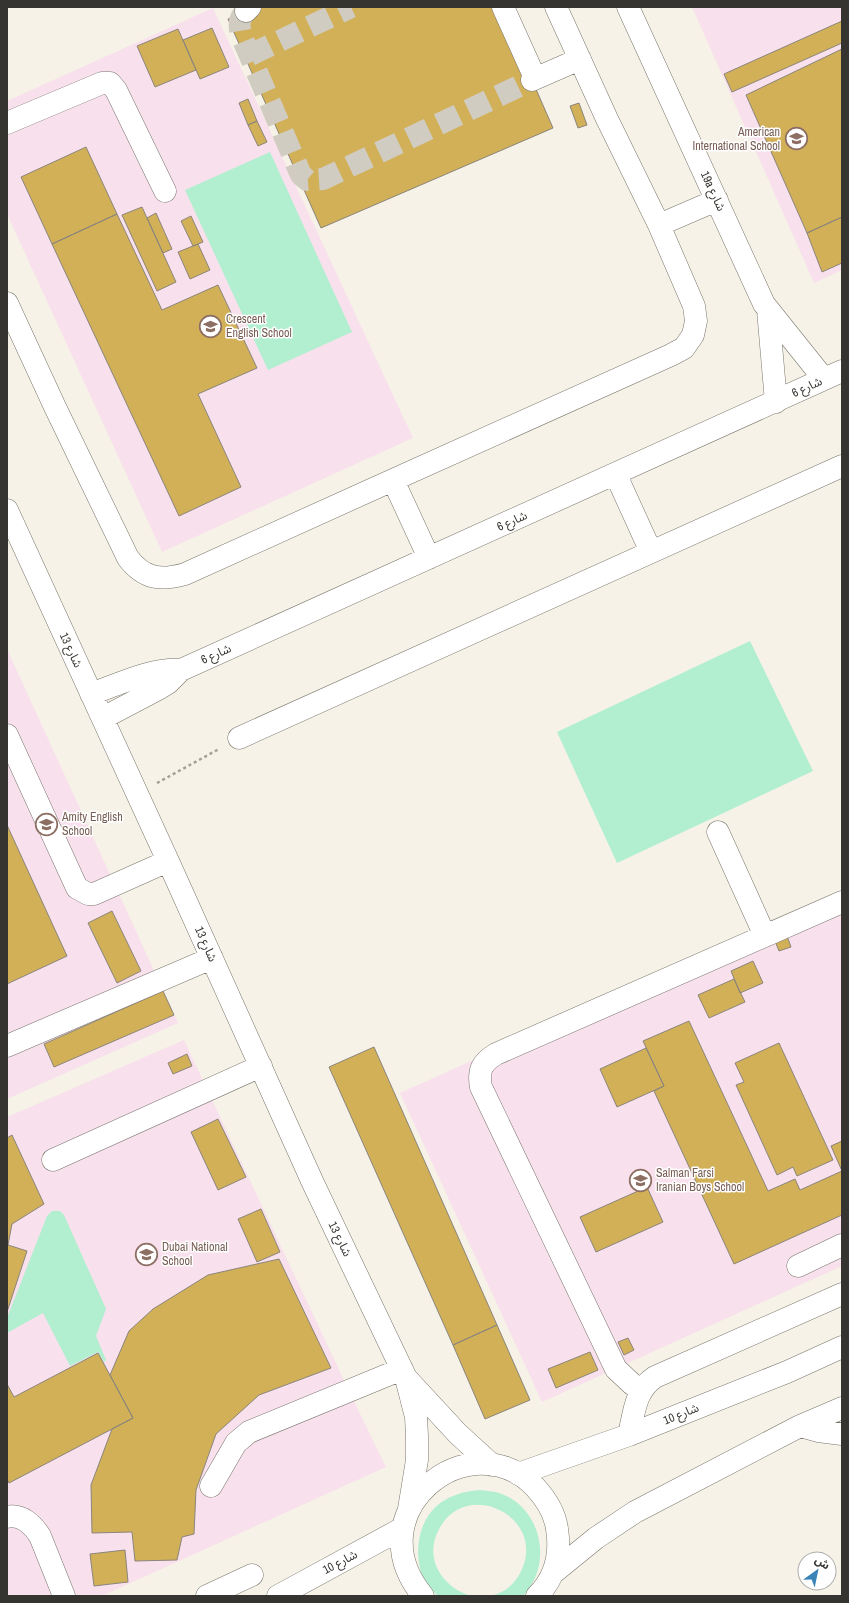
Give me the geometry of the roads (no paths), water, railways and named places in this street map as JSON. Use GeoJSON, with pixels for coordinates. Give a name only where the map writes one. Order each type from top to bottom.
{"type":"FeatureCollection","features":[{"type":"Feature","properties":{"kind":"street"},"geometry":{"type":"LineString","coordinates":[[504,7],[534,79],[580,59]]}},
{"type":"Feature","properties":{"kind":"street"},"geometry":{"type":"LineString","coordinates":[[7,303],[55,407],[128,558],[143,573],[164,579],[186,574],[684,348],[693,335],[696,321],[694,306],[659,225],[607,119],[556,7]]}},
{"type":"Feature","properties":{"kind":"street","name":"19a شارع"},"geometry":{"type":"LineString","coordinates":[[628,7],[768,310],[776,402]]}},
{"type":"Feature","properties":{"kind":"street"},"geometry":{"type":"LineString","coordinates":[[7,124],[102,83],[110,83],[116,90],[165,191]]}},
{"type":"Feature","properties":{"kind":"street"},"geometry":{"type":"LineString","coordinates":[[659,225],[718,200]]}},
{"type":"Feature","properties":{"kind":"street","name":"19a شارع"},"geometry":{"type":"LineString","coordinates":[[768,310],[833,375]]}},
{"type":"Feature","properties":{"kind":"street","name":"شارع 6"},"geometry":{"type":"LineString","coordinates":[[103,718],[160,688],[168,683],[181,670],[833,375]]}},
{"type":"Feature","properties":{"kind":"street"},"geometry":{"type":"LineString","coordinates":[[239,738],[842,466]]}},
{"type":"Feature","properties":{"kind":"street"},"geometry":{"type":"LineString","coordinates":[[616,474],[651,552]]}},
{"type":"Feature","properties":{"kind":"street"},"geometry":{"type":"LineString","coordinates":[[393,480],[429,558]]}},
{"type":"Feature","properties":{"kind":"street","name":"شارع 13"},"geometry":{"type":"LineString","coordinates":[[7,510],[103,718],[313,1183],[404,1373],[416,1417],[418,1436],[417,1460],[401,1548],[405,1567],[413,1584],[423,1596]]}},
{"type":"Feature","properties":{"kind":"street","name":"شارع 6"},"geometry":{"type":"LineString","coordinates":[[91,694],[151,673],[166,670],[181,670]]}},
{"type":"Feature","properties":{"kind":"street"},"geometry":{"type":"LineString","coordinates":[[7,735],[77,888],[88,894],[94,894],[168,861]]}},
{"type":"Feature","properties":{"kind":"street"},"geometry":{"type":"LineString","coordinates":[[718,832],[766,936]]}},
{"type":"Feature","properties":{"kind":"street"},"geometry":{"type":"LineString","coordinates":[[642,1389],[632,1384],[616,1369],[481,1087],[479,1077],[482,1067],[487,1059],[496,1054],[842,902]]}},
{"type":"Feature","properties":{"kind":"street"},"geometry":{"type":"LineString","coordinates":[[7,1046],[212,958]]}},
{"type":"Feature","properties":{"kind":"street"},"geometry":{"type":"LineString","coordinates":[[53,1160],[261,1066]]}},
{"type":"Feature","properties":{"kind":"street"},"geometry":{"type":"LineString","coordinates":[[798,1266],[842,1245]]}},
{"type":"Feature","properties":{"kind":"street"},"geometry":{"type":"LineString","coordinates":[[629,1435],[638,1397],[647,1382],[655,1377],[842,1294]]}},
{"type":"Feature","properties":{"kind":"street","name":"شارع 10"},"geometry":{"type":"LineString","coordinates":[[518,1474],[629,1435],[787,1372],[842,1347]]}},
{"type":"Feature","properties":{"kind":"street"},"geometry":{"type":"LineString","coordinates":[[211,1486],[236,1443],[249,1432],[404,1373]]}},
{"type":"Feature","properties":{"kind":"street","name":"شارع 13"},"geometry":{"type":"LineString","coordinates":[[404,1373],[452,1428],[492,1465]]}},
{"type":"Feature","properties":{"kind":"street"},"geometry":{"type":"LineString","coordinates":[[545,1589],[596,1538],[635,1512],[800,1426],[842,1408]]}},
{"type":"Feature","properties":{"kind":"street"},"geometry":{"type":"LineString","coordinates":[[800,1426],[818,1431],[842,1434]]}},
{"type":"Feature","properties":{"kind":"street"},"geometry":{"type":"LineString","coordinates":[[406,1519],[419,1492],[434,1479],[452,1469],[472,1465],[492,1465],[518,1474],[543,1496],[553,1515],[556,1525],[559,1542],[557,1558],[545,1589]]}},
{"type":"Feature","properties":{"kind":"street"},"geometry":{"type":"LineString","coordinates":[[7,1517],[11,1516],[20,1518],[35,1528],[40,1536],[64,1596]]}},
{"type":"Feature","properties":{"kind":"street","name":"شارع 10"},"geometry":{"type":"LineString","coordinates":[[278,1596],[406,1519]]}},
{"type":"Feature","properties":{"kind":"street"},"geometry":{"type":"LineString","coordinates":[[207,1596],[252,1575]]}},
{"type":"Feature","properties":{"kind":"tunnel"},"geometry":{"type":"LineString","coordinates":[[250,55],[351,7]]}},
{"type":"Feature","properties":{"kind":"tunnel"},"geometry":{"type":"LineString","coordinates":[[246,11],[240,22],[241,35],[301,175],[307,180],[323,179],[532,80]]}},
{"type":"Feature","properties":{"kind":"place","name":"American International School"},"geometry":{"type":"Point","coordinates":[796,139]}},
{"type":"Feature","properties":{"kind":"place","name":"Crescent English School"},"geometry":{"type":"Point","coordinates":[210,326]}},
{"type":"Feature","properties":{"kind":"place","name":"Amity English School"},"geometry":{"type":"Point","coordinates":[47,824]}},
{"type":"Feature","properties":{"kind":"place","name":"Salman Farsi Iranian Boys School"},"geometry":{"type":"Point","coordinates":[641,1180]}},
{"type":"Feature","properties":{"kind":"place","name":"Dubai National School"},"geometry":{"type":"Point","coordinates":[146,1254]}}]}
